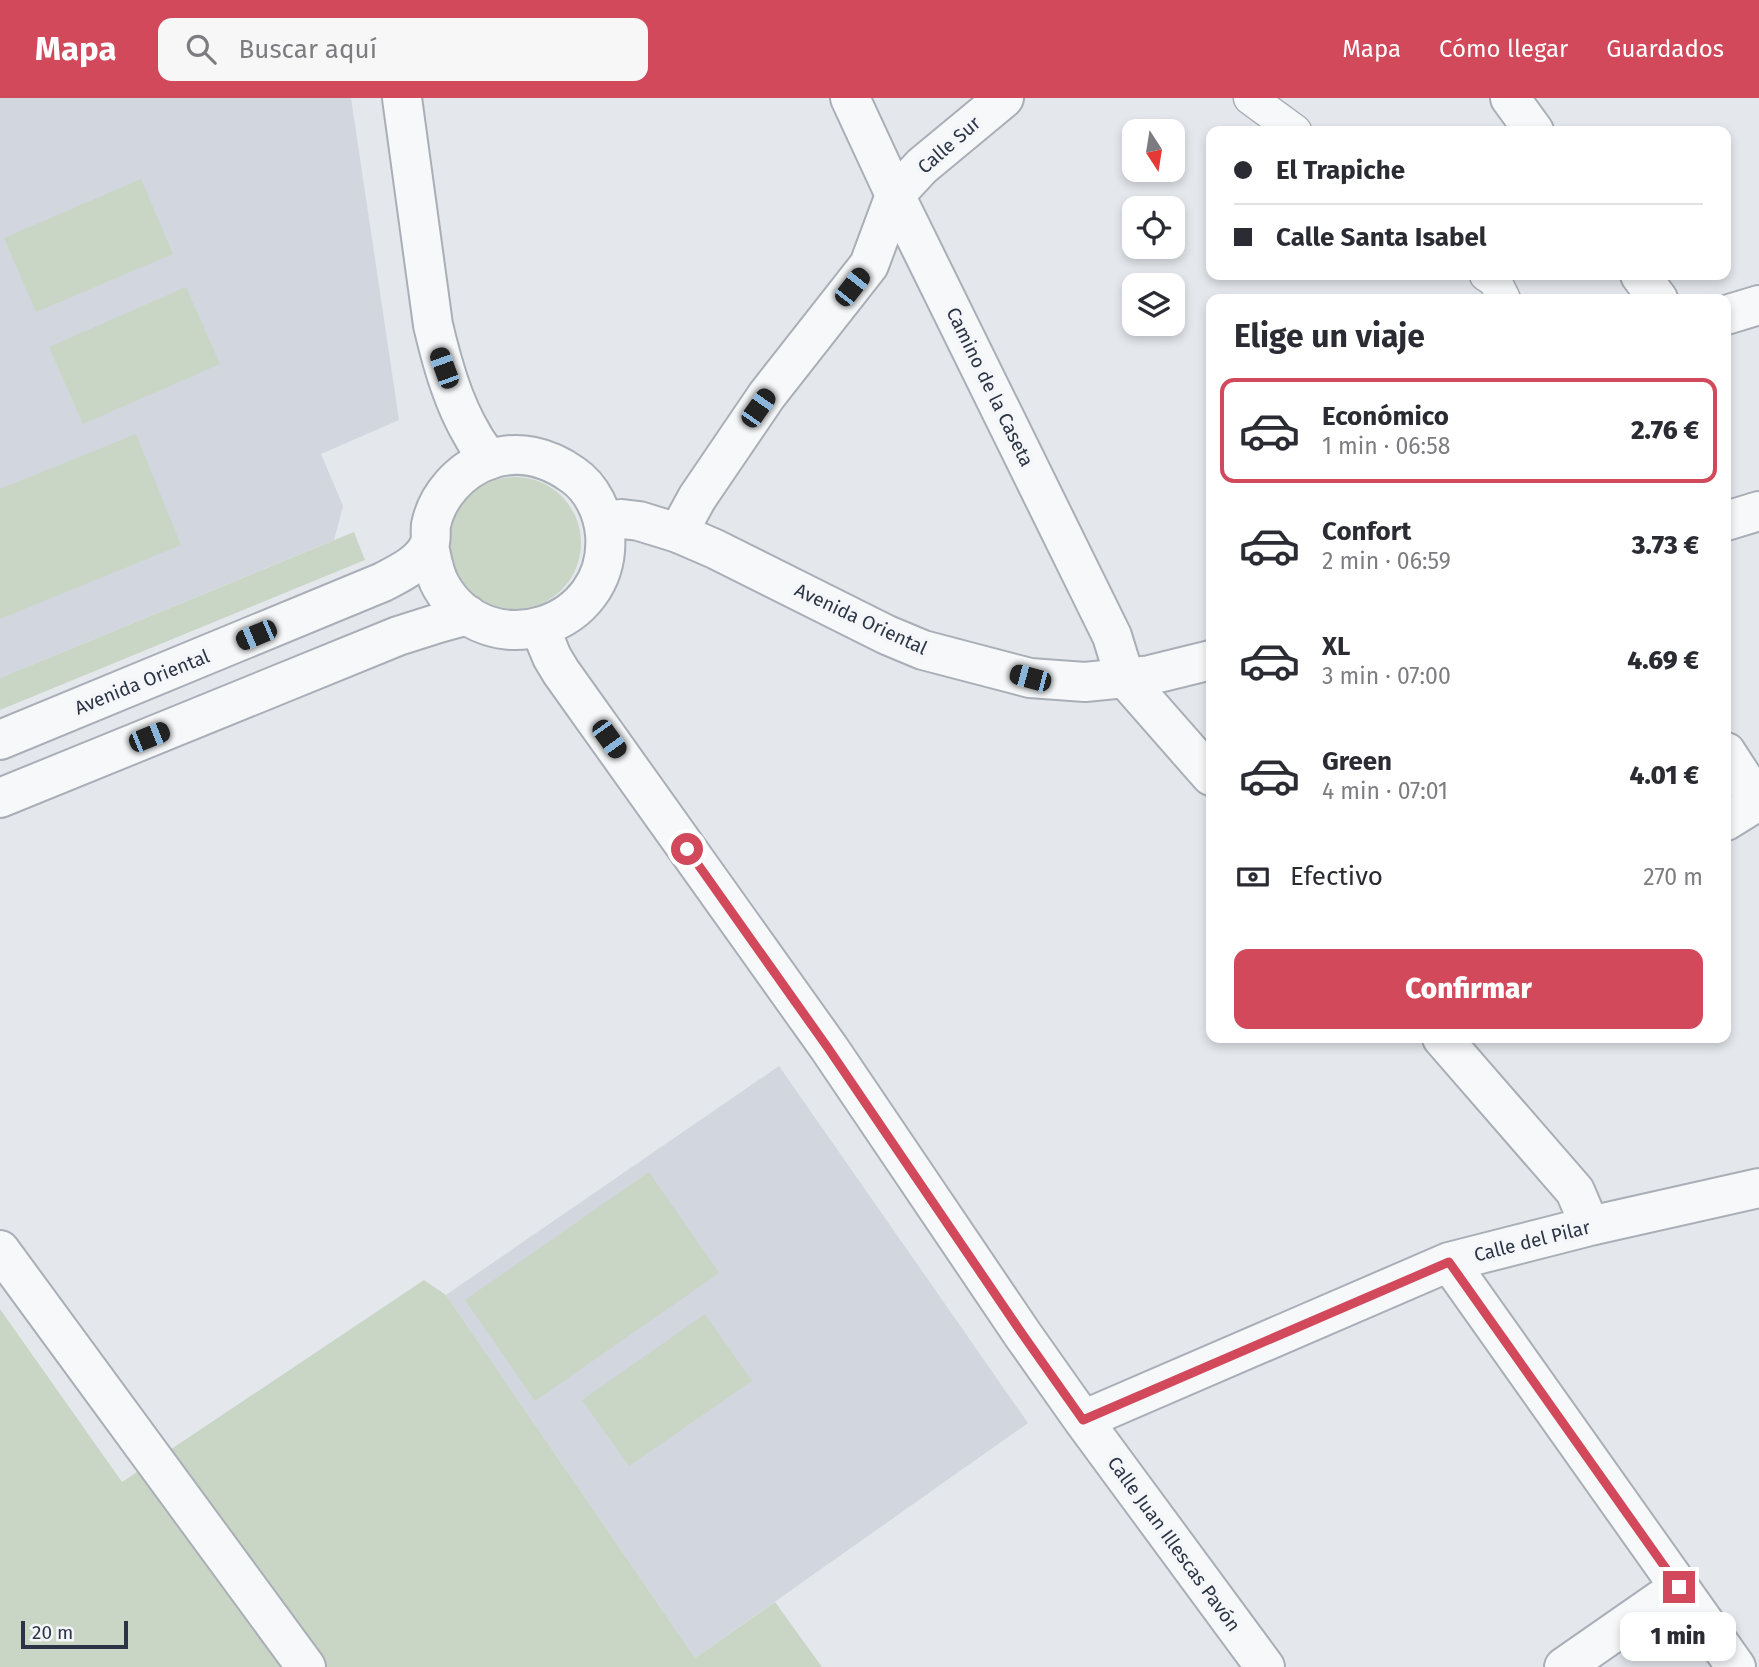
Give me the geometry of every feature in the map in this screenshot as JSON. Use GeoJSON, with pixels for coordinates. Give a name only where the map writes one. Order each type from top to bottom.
{"type":"FeatureCollection","features":[{"type":"Feature","properties":{"kind":"street"},"geometry":{"type":"LineString","coordinates":[[402,98],[433,325],[440,355],[461,413],[489,460]]}},
{"type":"Feature","properties":{"kind":"street","name":"Camino de la Caseta"},"geometry":{"type":"LineString","coordinates":[[850,98],[1112,636],[1125,678]]}},
{"type":"Feature","properties":{"kind":"street","name":"Calle Sur"},"geometry":{"type":"LineString","coordinates":[[895,195],[922,166],[1004,98]]}},
{"type":"Feature","properties":{"kind":"street"},"geometry":{"type":"LineString","coordinates":[[1250,98],[1287,126]]}},
{"type":"Feature","properties":{"kind":"street"},"geometry":{"type":"LineString","coordinates":[[1510,98],[1530,126]]}},
{"type":"Feature","properties":{"kind":"street"},"geometry":{"type":"LineString","coordinates":[[678,533],[697,498],[767,395],[869,265],[895,195]]}},
{"type":"Feature","properties":{"kind":"street"},"geometry":{"type":"LineString","coordinates":[[1731,313],[1759,305]]}},
{"type":"Feature","properties":{"kind":"street"},"geometry":{"type":"LineString","coordinates":[[512,455],[537,457],[559,465],[579,479],[594,498],[604,521],[606,548],[600,575],[586,598],[565,617],[540,628],[516,631],[503,629],[468,615],[440,586],[433,566],[429,545],[439,503],[452,484],[468,469],[489,460],[512,455]]}},
{"type":"Feature","properties":{"kind":"street"},"geometry":{"type":"LineString","coordinates":[[1731,520],[1759,512]]}},
{"type":"Feature","properties":{"kind":"street","name":"Avenida Oriental"},"geometry":{"type":"LineString","coordinates":[[604,521],[639,521],[678,533],[923,650],[1030,678],[1086,681],[1125,678],[1160,673],[1206,661]]}},
{"type":"Feature","properties":{"kind":"street","name":"Avenida Oriental"},"geometry":{"type":"LineString","coordinates":[[0,740],[383,582],[416,562],[429,545]]}},
{"type":"Feature","properties":{"kind":"street"},"geometry":{"type":"LineString","coordinates":[[0,798],[398,636],[468,615]]}},
{"type":"Feature","properties":{"kind":"street","name":"Calle Juan Illescas Pavón"},"geometry":{"type":"LineString","coordinates":[[540,628],[552,657],[562,672],[828,1048],[1023,1335],[1265,1667]]}},
{"type":"Feature","properties":{"kind":"street"},"geometry":{"type":"LineString","coordinates":[[1125,678],[1206,770]]}},
{"type":"Feature","properties":{"kind":"street"},"geometry":{"type":"LineString","coordinates":[[1731,760],[1758,802],[1731,818]]}},
{"type":"Feature","properties":{"kind":"street"},"geometry":{"type":"LineString","coordinates":[[1446,1043],[1575,1191],[1590,1226]]}},
{"type":"Feature","properties":{"kind":"street","name":"Calle del Pilar"},"geometry":{"type":"LineString","coordinates":[[1083,1420],[1449,1262],[1590,1226],[1759,1188]]}},
{"type":"Feature","properties":{"kind":"street"},"geometry":{"type":"LineString","coordinates":[[0,1250],[306,1667]]}},
{"type":"Feature","properties":{"kind":"street"},"geometry":{"type":"LineString","coordinates":[[1449,1262],[1736,1667]]}},
{"type":"Feature","properties":{"kind":"street"},"geometry":{"type":"LineString","coordinates":[[1564,1667],[1679,1587]]}},
{"type":"Feature","properties":{"kind":"shaded area"},"geometry":{"type":"Polygon","coordinates":[[[0,98],[351,98],[399,420],[321,454],[343,506],[334,540],[0,678],[0,98]]]}},
{"type":"Feature","properties":{"kind":"shaded area"},"geometry":{"type":"Polygon","coordinates":[[[779,1066],[1028,1423],[695,1658],[446,1295],[779,1066]]]}},
{"type":"Feature","properties":{"kind":"green space"},"geometry":{"type":"Polygon","coordinates":[[[141,179],[173,254],[36,312],[4,238],[141,179]]]}},
{"type":"Feature","properties":{"kind":"green space"},"geometry":{"type":"Polygon","coordinates":[[[186,287],[220,364],[83,424],[49,347],[186,287]]]}},
{"type":"Feature","properties":{"kind":"green space"},"geometry":{"type":"Polygon","coordinates":[[[136,434],[181,545],[0,619],[0,489],[136,434]]]}},
{"type":"Feature","properties":{"kind":"green space"},"geometry":{"type":"Polygon","coordinates":[[[515,477],[540,482],[562,496],[576,518],[581,543],[576,568],[562,590],[540,604],[515,609],[490,604],[468,590],[454,568],[449,543],[454,518],[468,496],[490,482],[515,477]]]}},
{"type":"Feature","properties":{"kind":"green space"},"geometry":{"type":"Polygon","coordinates":[[[354,532],[365,560],[0,710],[0,678],[354,532]]]}},
{"type":"Feature","properties":{"kind":"green space"},"geometry":{"type":"Polygon","coordinates":[[[649,1172],[719,1273],[535,1401],[465,1300],[649,1172]]]}},
{"type":"Feature","properties":{"kind":"green space"},"geometry":{"type":"Polygon","coordinates":[[[424,1280],[446,1295],[695,1658],[775,1602],[822,1667],[0,1667],[0,1309],[122,1482],[424,1280]]]}},
{"type":"Feature","properties":{"kind":"green space"},"geometry":{"type":"Polygon","coordinates":[[[705,1314],[752,1381],[629,1466],[582,1400],[705,1314]]]}},
{"type":"Feature","properties":{"kind":"route"},"geometry":{"type":"LineString","coordinates":[[687,849],[828,1048],[1083,1420],[1449,1262],[1679,1587]]}}]}
